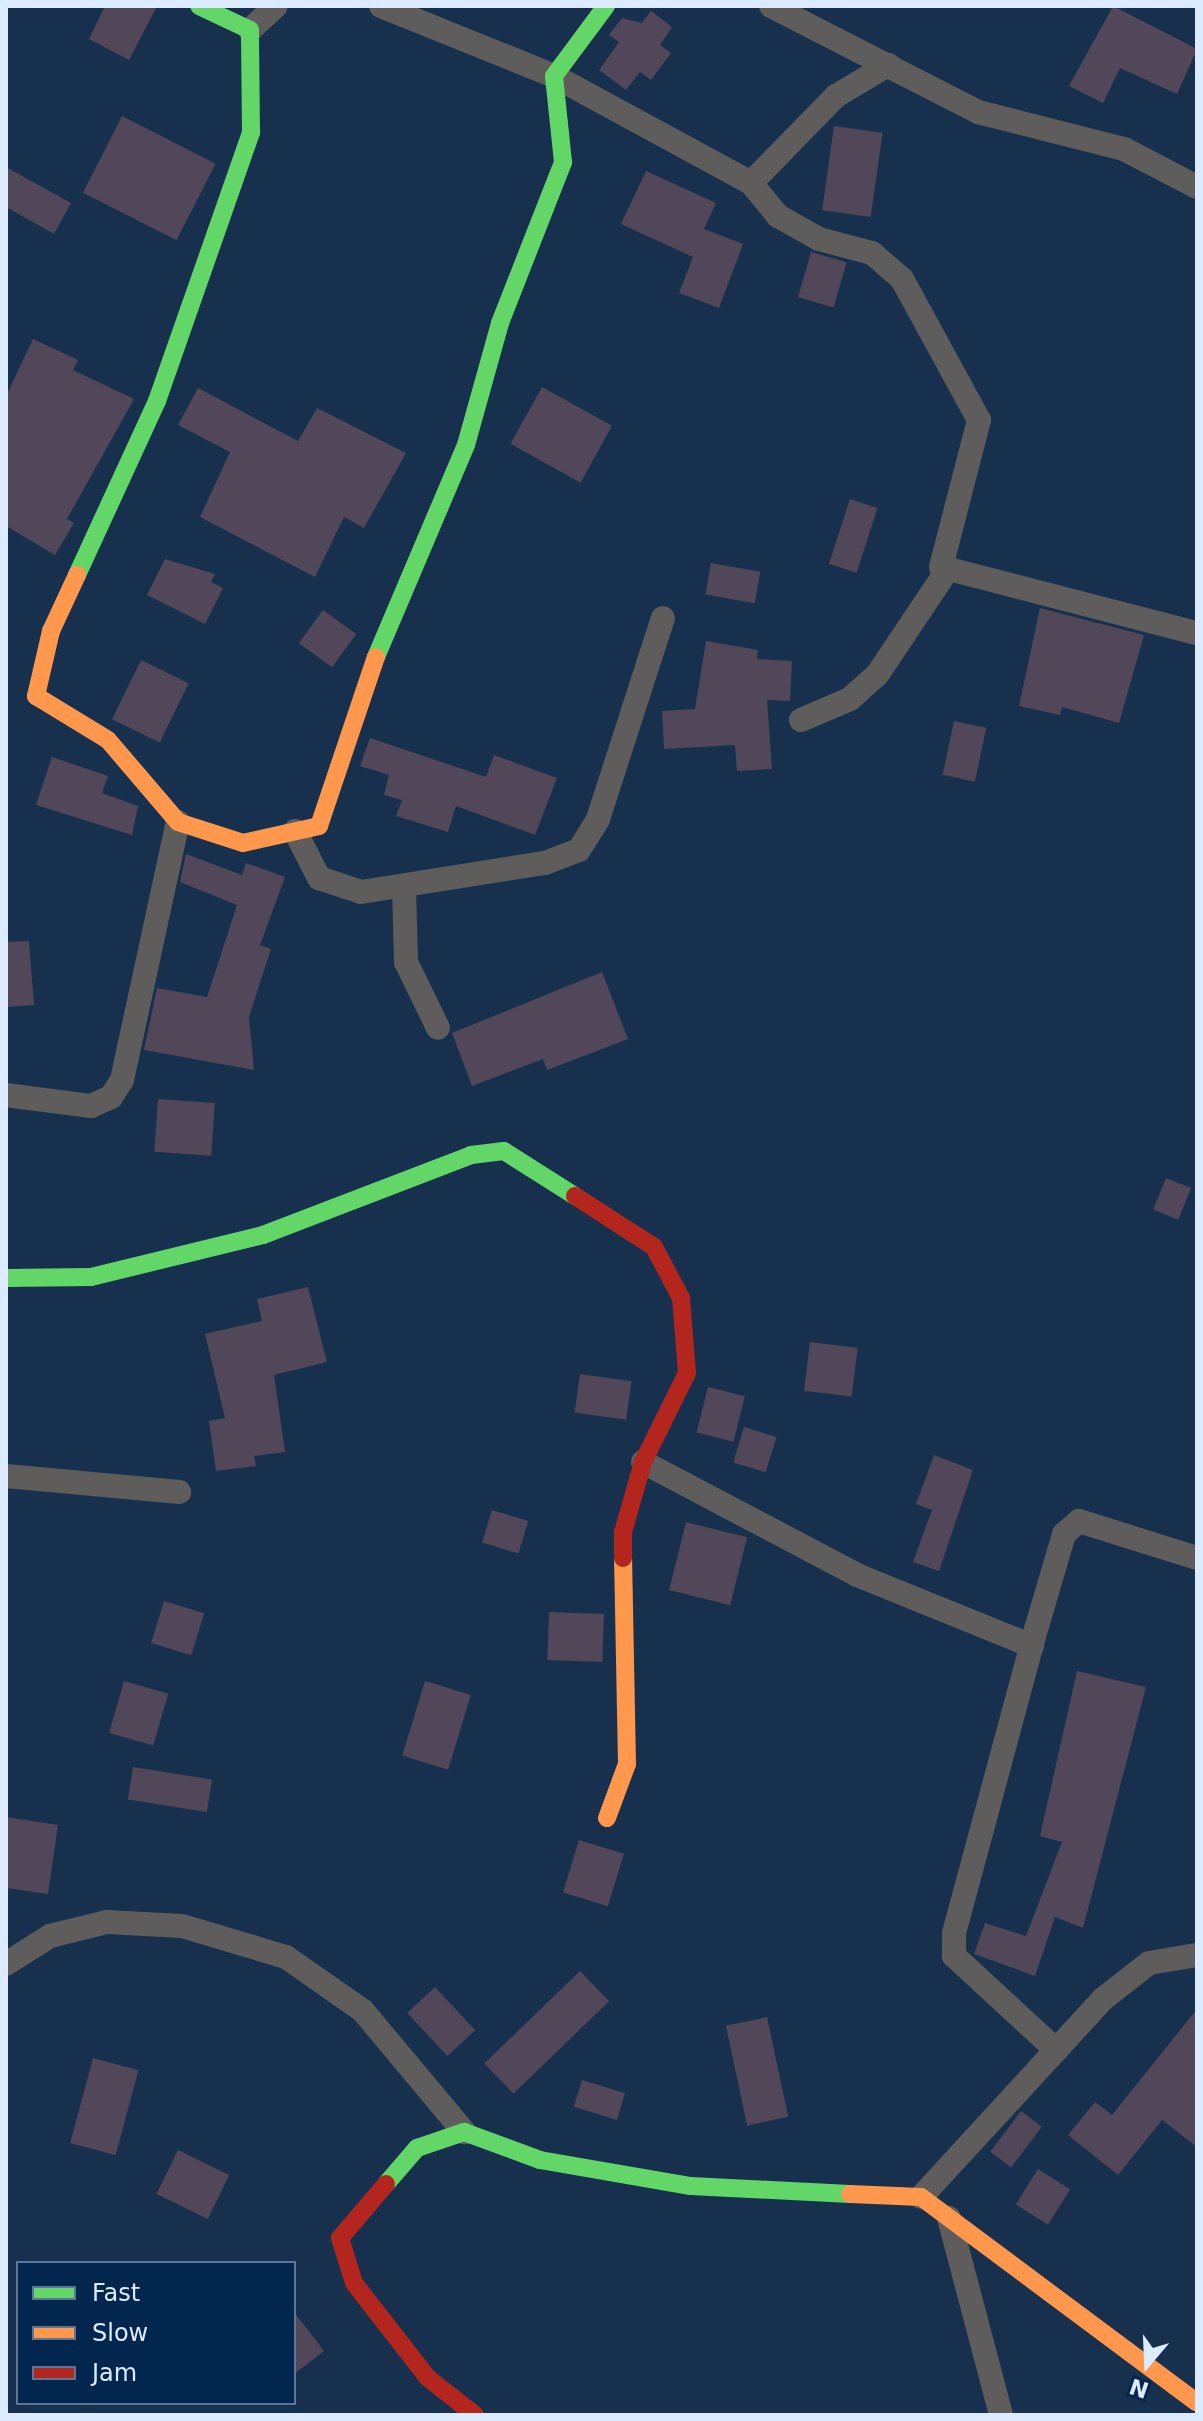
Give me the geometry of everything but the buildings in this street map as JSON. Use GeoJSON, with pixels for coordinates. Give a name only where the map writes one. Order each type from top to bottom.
{"type":"FeatureCollection","features":[{"type":"Feature","properties":{"kind":"street"},"geometry":{"type":"LineString","coordinates":[[199,6],[250,30]]}},
{"type":"Feature","properties":{"kind":"street"},"geometry":{"type":"LineString","coordinates":[[276,6],[250,30],[251,132],[157,401],[51,631],[36,696],[108,740],[178,822],[243,843],[319,826],[383,636],[466,445],[500,323],[563,162],[554,76],[606,6]]}},
{"type":"Feature","properties":{"kind":"street"},"geometry":{"type":"LineString","coordinates":[[381,6],[554,76],[751,183],[778,216],[819,239],[872,253],[902,279],[947,354],[979,420],[941,567],[1197,633]]}},
{"type":"Feature","properties":{"kind":"street"},"geometry":{"type":"LineString","coordinates":[[771,6],[978,112],[1124,149],[1197,187]]}},
{"type":"Feature","properties":{"kind":"street"},"geometry":{"type":"LineString","coordinates":[[751,183],[836,96],[888,65]]}},
{"type":"Feature","properties":{"kind":"street"},"geometry":{"type":"LineString","coordinates":[[801,720],[850,699],[877,675],[948,569]]}},
{"type":"Feature","properties":{"kind":"street"},"geometry":{"type":"LineString","coordinates":[[295,831],[319,878],[361,892],[545,863],[579,850],[598,819],[663,618]]}},
{"type":"Feature","properties":{"kind":"street"},"geometry":{"type":"LineString","coordinates":[[6,1095],[91,1106],[111,1097],[122,1080],[178,822]]}},
{"type":"Feature","properties":{"kind":"street"},"geometry":{"type":"LineString","coordinates":[[404,886],[406,962],[438,1028]]}},
{"type":"Feature","properties":{"kind":"street"},"geometry":{"type":"LineString","coordinates":[[6,1278],[91,1277],[263,1235],[471,1155],[504,1151],[654,1247],[681,1298],[687,1373],[643,1462],[623,1532],[627,1764],[607,1818]]}},
{"type":"Feature","properties":{"kind":"street"},"geometry":{"type":"LineString","coordinates":[[643,1462],[857,1575],[1032,1646]]}},
{"type":"Feature","properties":{"kind":"street"},"geometry":{"type":"LineString","coordinates":[[6,1476],[179,1492]]}},
{"type":"Feature","properties":{"kind":"street"},"geometry":{"type":"LineString","coordinates":[[1056,2050],[954,1956],[954,1933],[1064,1534],[1079,1521],[1197,1558]]}},
{"type":"Feature","properties":{"kind":"street"},"geometry":{"type":"LineString","coordinates":[[6,1964],[50,1936],[107,1922],[182,1926],[286,1957],[363,2011],[464,2132],[540,2160],[691,2186],[921,2197],[1197,2403]]}},
{"type":"Feature","properties":{"kind":"street"},"geometry":{"type":"LineString","coordinates":[[921,2197],[1056,2050],[1149,1963],[1197,1955]]}},
{"type":"Feature","properties":{"kind":"street"},"geometry":{"type":"LineString","coordinates":[[464,2132],[417,2148],[340,2238],[354,2283],[428,2378],[475,2415]]}},
{"type":"Feature","properties":{"kind":"street"},"geometry":{"type":"LineString","coordinates":[[949,2218],[1001,2415]]}},
{"type":"Feature","properties":{"kind":"traffic: fast"},"geometry":{"type":"LineString","coordinates":[[77,575],[157,401],[251,132],[250,30],[199,6]]}},
{"type":"Feature","properties":{"kind":"traffic: fast"},"geometry":{"type":"LineString","coordinates":[[376,657],[466,445],[500,323],[563,162],[554,76],[606,6]]}},
{"type":"Feature","properties":{"kind":"traffic: fast"},"geometry":{"type":"LineString","coordinates":[[6,1278],[91,1277],[263,1235],[471,1155],[504,1151],[575,1196]]}},
{"type":"Feature","properties":{"kind":"traffic: fast"},"geometry":{"type":"LineString","coordinates":[[386,2184],[417,2148],[464,2132],[540,2160],[691,2186],[850,2194]]}},
{"type":"Feature","properties":{"kind":"traffic: slow"},"geometry":{"type":"LineString","coordinates":[[77,575],[51,631],[36,696],[108,740],[178,822],[243,843],[319,826],[376,657]]}},
{"type":"Feature","properties":{"kind":"traffic: slow"},"geometry":{"type":"LineString","coordinates":[[607,1818],[627,1764],[623,1558]]}},
{"type":"Feature","properties":{"kind":"traffic: slow"},"geometry":{"type":"LineString","coordinates":[[850,2194],[921,2197],[1197,2403]]}},
{"type":"Feature","properties":{"kind":"traffic: jam"},"geometry":{"type":"LineString","coordinates":[[575,1196],[654,1247],[681,1298],[687,1373],[643,1462],[623,1532],[623,1558]]}},
{"type":"Feature","properties":{"kind":"traffic: jam"},"geometry":{"type":"LineString","coordinates":[[386,2184],[340,2238],[354,2283],[428,2378],[475,2415]]}}]}
